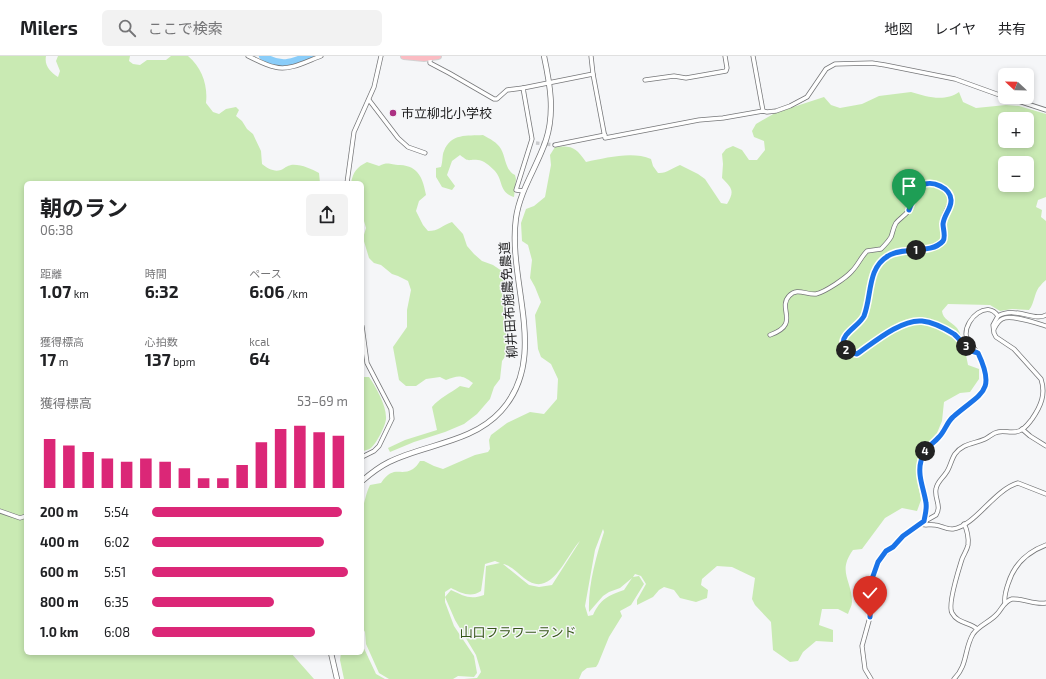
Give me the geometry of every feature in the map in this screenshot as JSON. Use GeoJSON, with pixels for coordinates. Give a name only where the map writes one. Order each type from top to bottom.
{"type":"FeatureCollection","features":[{"type":"Feature","properties":{"kind":"main road"},"geometry":{"type":"LineString","coordinates":[[404,56],[430,58],[438,56]]}},
{"type":"Feature","properties":{"kind":"street"},"geometry":{"type":"LineString","coordinates":[[248,56],[270,66],[284,68],[321,56]]}},
{"type":"Feature","properties":{"kind":"street"},"geometry":{"type":"LineString","coordinates":[[347,181],[354,132],[374,87],[381,56]]}},
{"type":"Feature","properties":{"kind":"street","name":"柳井田布施農免農道"},"geometry":{"type":"LineString","coordinates":[[364,480],[388,462],[460,437],[481,428],[500,412],[512,396],[521,375],[525,357],[515,236],[518,207],[523,192],[540,156],[549,130],[552,109],[544,56]]}},
{"type":"Feature","properties":{"kind":"street"},"geometry":{"type":"LineString","coordinates":[[590,56],[605,138],[699,120],[723,118],[763,111],[776,111],[790,106],[807,97],[826,69],[835,64],[872,63],[884,65],[955,80],[998,94]]}},
{"type":"Feature","properties":{"kind":"street"},"geometry":{"type":"LineString","coordinates":[[645,80],[674,76],[686,78],[726,71],[725,56]]}},
{"type":"Feature","properties":{"kind":"street"},"geometry":{"type":"LineString","coordinates":[[753,56],[763,111]]}},
{"type":"Feature","properties":{"kind":"street"},"geometry":{"type":"LineString","coordinates":[[430,58],[430,63],[436,67],[449,73],[494,100],[507,90],[593,74]]}},
{"type":"Feature","properties":{"kind":"street"},"geometry":{"type":"LineString","coordinates":[[523,88],[534,143],[517,184],[516,190],[523,192]]}},
{"type":"Feature","properties":{"kind":"street"},"geometry":{"type":"LineString","coordinates":[[369,100],[398,138],[408,147],[425,153]]}},
{"type":"Feature","properties":{"kind":"street"},"geometry":{"type":"LineString","coordinates":[[1028,104],[1046,110]]}},
{"type":"Feature","properties":{"kind":"street"},"geometry":{"type":"LineString","coordinates":[[555,145],[605,135]]}},
{"type":"Feature","properties":{"kind":"street"},"geometry":{"type":"LineString","coordinates":[[770,335],[779,332],[787,322],[785,307],[790,295],[796,291],[815,294],[828,288],[852,271],[867,251],[881,249],[891,236],[897,221],[909,210],[918,188],[922,185],[932,184],[944,189],[949,194],[951,202],[944,217],[943,228],[945,237],[943,241],[936,246],[921,250],[898,251],[880,261],[874,276],[864,316],[857,325],[846,334],[843,343],[844,348],[850,353],[857,354],[881,337],[906,323],[921,321],[936,325],[954,334],[969,350],[978,353]]}},
{"type":"Feature","properties":{"kind":"street"},"geometry":{"type":"LineString","coordinates":[[924,521],[927,504],[921,483],[921,460],[927,448],[939,438],[952,418],[979,396],[984,390],[986,384],[987,378],[984,366],[978,353],[967,339],[966,333],[969,322],[972,317],[979,312],[988,310],[992,310],[998,316]]}},
{"type":"Feature","properties":{"kind":"street"},"geometry":{"type":"LineString","coordinates":[[871,679],[865,669],[862,646],[870,617],[872,579],[878,562],[886,551],[893,547],[908,532],[924,521],[934,518],[938,513],[939,510],[935,493],[936,488],[948,470],[955,454],[960,449],[966,445],[983,440],[996,432],[1012,433],[1022,430],[1042,404],[1043,384],[1041,379],[1014,349],[996,336],[992,324],[998,316],[1004,313],[1013,312],[1042,318],[1046,315]]}},
{"type":"Feature","properties":{"kind":"street"},"geometry":{"type":"LineString","coordinates":[[993,330],[997,322],[1004,318],[1013,318],[1046,326]]}},
{"type":"Feature","properties":{"kind":"street"},"geometry":{"type":"LineString","coordinates":[[364,341],[367,363],[391,409],[392,414],[390,424],[379,446],[374,451],[364,456]]}},
{"type":"Feature","properties":{"kind":"street"},"geometry":{"type":"LineString","coordinates":[[1042,404],[1046,406]]}},
{"type":"Feature","properties":{"kind":"street"},"geometry":{"type":"LineString","coordinates":[[1022,430],[1046,446]]}},
{"type":"Feature","properties":{"kind":"street"},"geometry":{"type":"LineString","coordinates":[[920,524],[932,524],[953,529],[964,524],[1002,491],[1015,484],[1022,484],[1046,494]]}},
{"type":"Feature","properties":{"kind":"street"},"geometry":{"type":"LineString","coordinates":[[0,511],[20,518],[24,517]]}},
{"type":"Feature","properties":{"kind":"street"},"geometry":{"type":"LineString","coordinates":[[964,524],[968,546],[960,565],[950,610],[958,620],[974,626],[977,629]]}},
{"type":"Feature","properties":{"kind":"street"},"geometry":{"type":"LineString","coordinates":[[1005,603],[1006,588],[1016,566],[1030,553],[1046,545]]}},
{"type":"Feature","properties":{"kind":"street"},"geometry":{"type":"LineString","coordinates":[[954,679],[961,671],[971,637],[977,629],[992,620],[1005,603],[1017,599],[1037,604],[1046,603]]}},
{"type":"Feature","properties":{"kind":"street"},"geometry":{"type":"LineString","coordinates":[[331,655],[337,679]]}},
{"type":"Feature","properties":{"kind":"green space"},"geometry":{"type":"Polygon","coordinates":[[[0,56],[46,56],[47,66],[58,77],[60,71],[56,61],[58,56],[130,56],[129,61],[133,64],[140,65],[147,60],[166,60],[171,56],[188,56],[197,66],[203,77],[206,90],[206,103],[213,112],[219,114],[226,109],[236,107],[239,110],[236,116],[253,134],[261,151],[262,164],[269,169],[275,170],[280,170],[291,165],[306,167],[319,173],[320,181],[24,181],[24,655],[293,655],[314,679],[0,679],[0,56]]]}},
{"type":"Feature","properties":{"kind":"green space","name":"山口フラワーランド"},"geometry":{"type":"Polygon","coordinates":[[[911,92],[923,96],[942,98],[959,92],[963,102],[976,108],[1006,105],[1019,106],[1046,114],[1046,197],[1038,200],[1036,207],[1042,210],[1041,217],[1046,221],[1046,280],[1037,290],[1029,310],[1012,309],[1000,311],[990,305],[948,304],[942,311],[944,316],[959,331],[968,365],[979,369],[979,379],[970,392],[960,393],[944,402],[942,421],[937,433],[921,451],[916,473],[921,500],[917,511],[902,508],[885,518],[862,549],[853,550],[848,558],[846,564],[846,576],[851,594],[852,605],[848,614],[838,609],[822,609],[819,625],[833,630],[833,642],[816,641],[803,652],[798,661],[790,662],[773,650],[771,622],[755,605],[752,599],[755,578],[732,567],[717,566],[702,579],[701,585],[708,590],[707,598],[696,602],[680,598],[674,590],[664,587],[653,597],[637,605],[637,600],[646,584],[641,576],[635,574],[633,577],[639,576],[644,584],[631,605],[620,611],[622,616],[609,637],[596,667],[587,668],[582,672],[579,679],[464,679],[477,678],[481,672],[476,655],[455,620],[445,597],[445,602],[454,626],[474,656],[477,673],[474,677],[458,676],[453,679],[389,679],[379,673],[366,644],[364,630],[364,504],[370,485],[381,483],[393,472],[404,472],[413,469],[420,461],[424,461],[443,469],[475,455],[488,452],[490,449],[489,440],[491,435],[507,423],[530,412],[544,414],[557,399],[558,379],[551,364],[541,357],[538,349],[535,315],[541,302],[530,278],[532,260],[528,245],[522,241],[521,223],[526,209],[534,206],[545,197],[551,165],[550,155],[555,147],[574,148],[586,162],[627,155],[644,157],[651,159],[653,166],[658,173],[666,172],[680,165],[705,179],[721,203],[727,204],[732,193],[728,184],[722,178],[722,154],[726,149],[733,146],[742,150],[749,160],[757,160],[765,150],[764,141],[754,137],[752,131],[756,124],[775,113],[824,97],[831,105],[840,108],[862,104],[879,96],[911,92]],[[603,529],[595,550],[585,606],[588,616],[593,615],[602,601],[606,598],[624,590],[632,578],[620,588],[603,596],[589,612],[591,581],[595,561],[604,532],[603,529]],[[580,541],[556,574],[550,580],[542,584],[534,583],[524,578],[503,564],[529,585],[539,587],[552,585],[580,541]],[[495,561],[485,564],[481,591],[474,594],[466,594],[451,588],[445,592],[445,597],[451,590],[463,596],[475,597],[484,595],[486,566],[500,563],[495,561]]]}},
{"type":"Feature","properties":{"kind":"green space"},"geometry":{"type":"Polygon","coordinates":[[[483,135],[497,144],[503,152],[507,167],[515,175],[514,197],[509,195],[503,189],[494,170],[480,160],[467,160],[460,155],[452,161],[447,175],[455,186],[452,190],[442,187],[436,177],[436,168],[441,167],[443,153],[451,141],[455,138],[465,136],[483,135]]]}},
{"type":"Feature","properties":{"kind":"green space"},"geometry":{"type":"Polygon","coordinates":[[[367,162],[379,166],[387,163],[406,166],[416,171],[419,174],[426,195],[419,201],[416,211],[423,225],[428,231],[432,231],[452,222],[463,234],[467,246],[474,254],[482,261],[493,265],[502,271],[507,280],[512,315],[513,334],[509,351],[502,361],[500,379],[494,387],[490,399],[477,414],[464,424],[390,452],[388,448],[405,440],[437,430],[432,407],[460,386],[469,388],[473,383],[466,378],[454,377],[446,380],[440,377],[426,379],[416,386],[406,386],[399,380],[393,347],[407,327],[407,310],[411,290],[408,281],[392,274],[381,265],[374,263],[369,258],[364,241],[366,228],[364,221],[364,181],[352,181],[356,170],[367,162]]]}},
{"type":"Feature","properties":{"kind":"green space"},"geometry":{"type":"Polygon","coordinates":[[[364,377],[369,377],[375,386],[386,412],[386,420],[381,434],[371,448],[364,451],[364,377]]]}},
{"type":"Feature","properties":{"kind":"green space"},"geometry":{"type":"Polygon","coordinates":[[[364,648],[376,674],[385,679],[344,679],[340,660],[341,655],[364,655],[364,648]]]}},
{"type":"Feature","properties":{"kind":"waterway"},"geometry":{"type":"LineString","coordinates":[[263,56],[269,60],[281,63],[297,61],[309,56]]}},
{"type":"Feature","properties":{"kind":"tunnel"},"geometry":{"type":"LineString","coordinates":[[536,143],[555,145]]}},
{"type":"Feature","properties":{"kind":"place","name":"市立柳北小学校"},"geometry":{"type":"Point","coordinates":[393,113]}},
{"type":"Feature","properties":{"kind":"route"},"geometry":{"type":"LineString","coordinates":[[870,617],[872,579],[878,562],[886,551],[893,547],[908,532],[924,521],[927,504],[921,483],[920,468],[924,453],[927,448],[939,438],[952,418],[979,396],[984,390],[987,378],[984,366],[978,353],[969,350],[954,334],[925,321],[906,323],[881,337],[857,354],[850,353],[844,348],[843,343],[846,334],[857,325],[864,316],[874,276],[880,261],[898,251],[921,250],[936,246],[943,241],[945,237],[943,228],[944,217],[951,202],[949,194],[944,189],[932,184],[922,185],[918,188],[909,210]]}}]}
